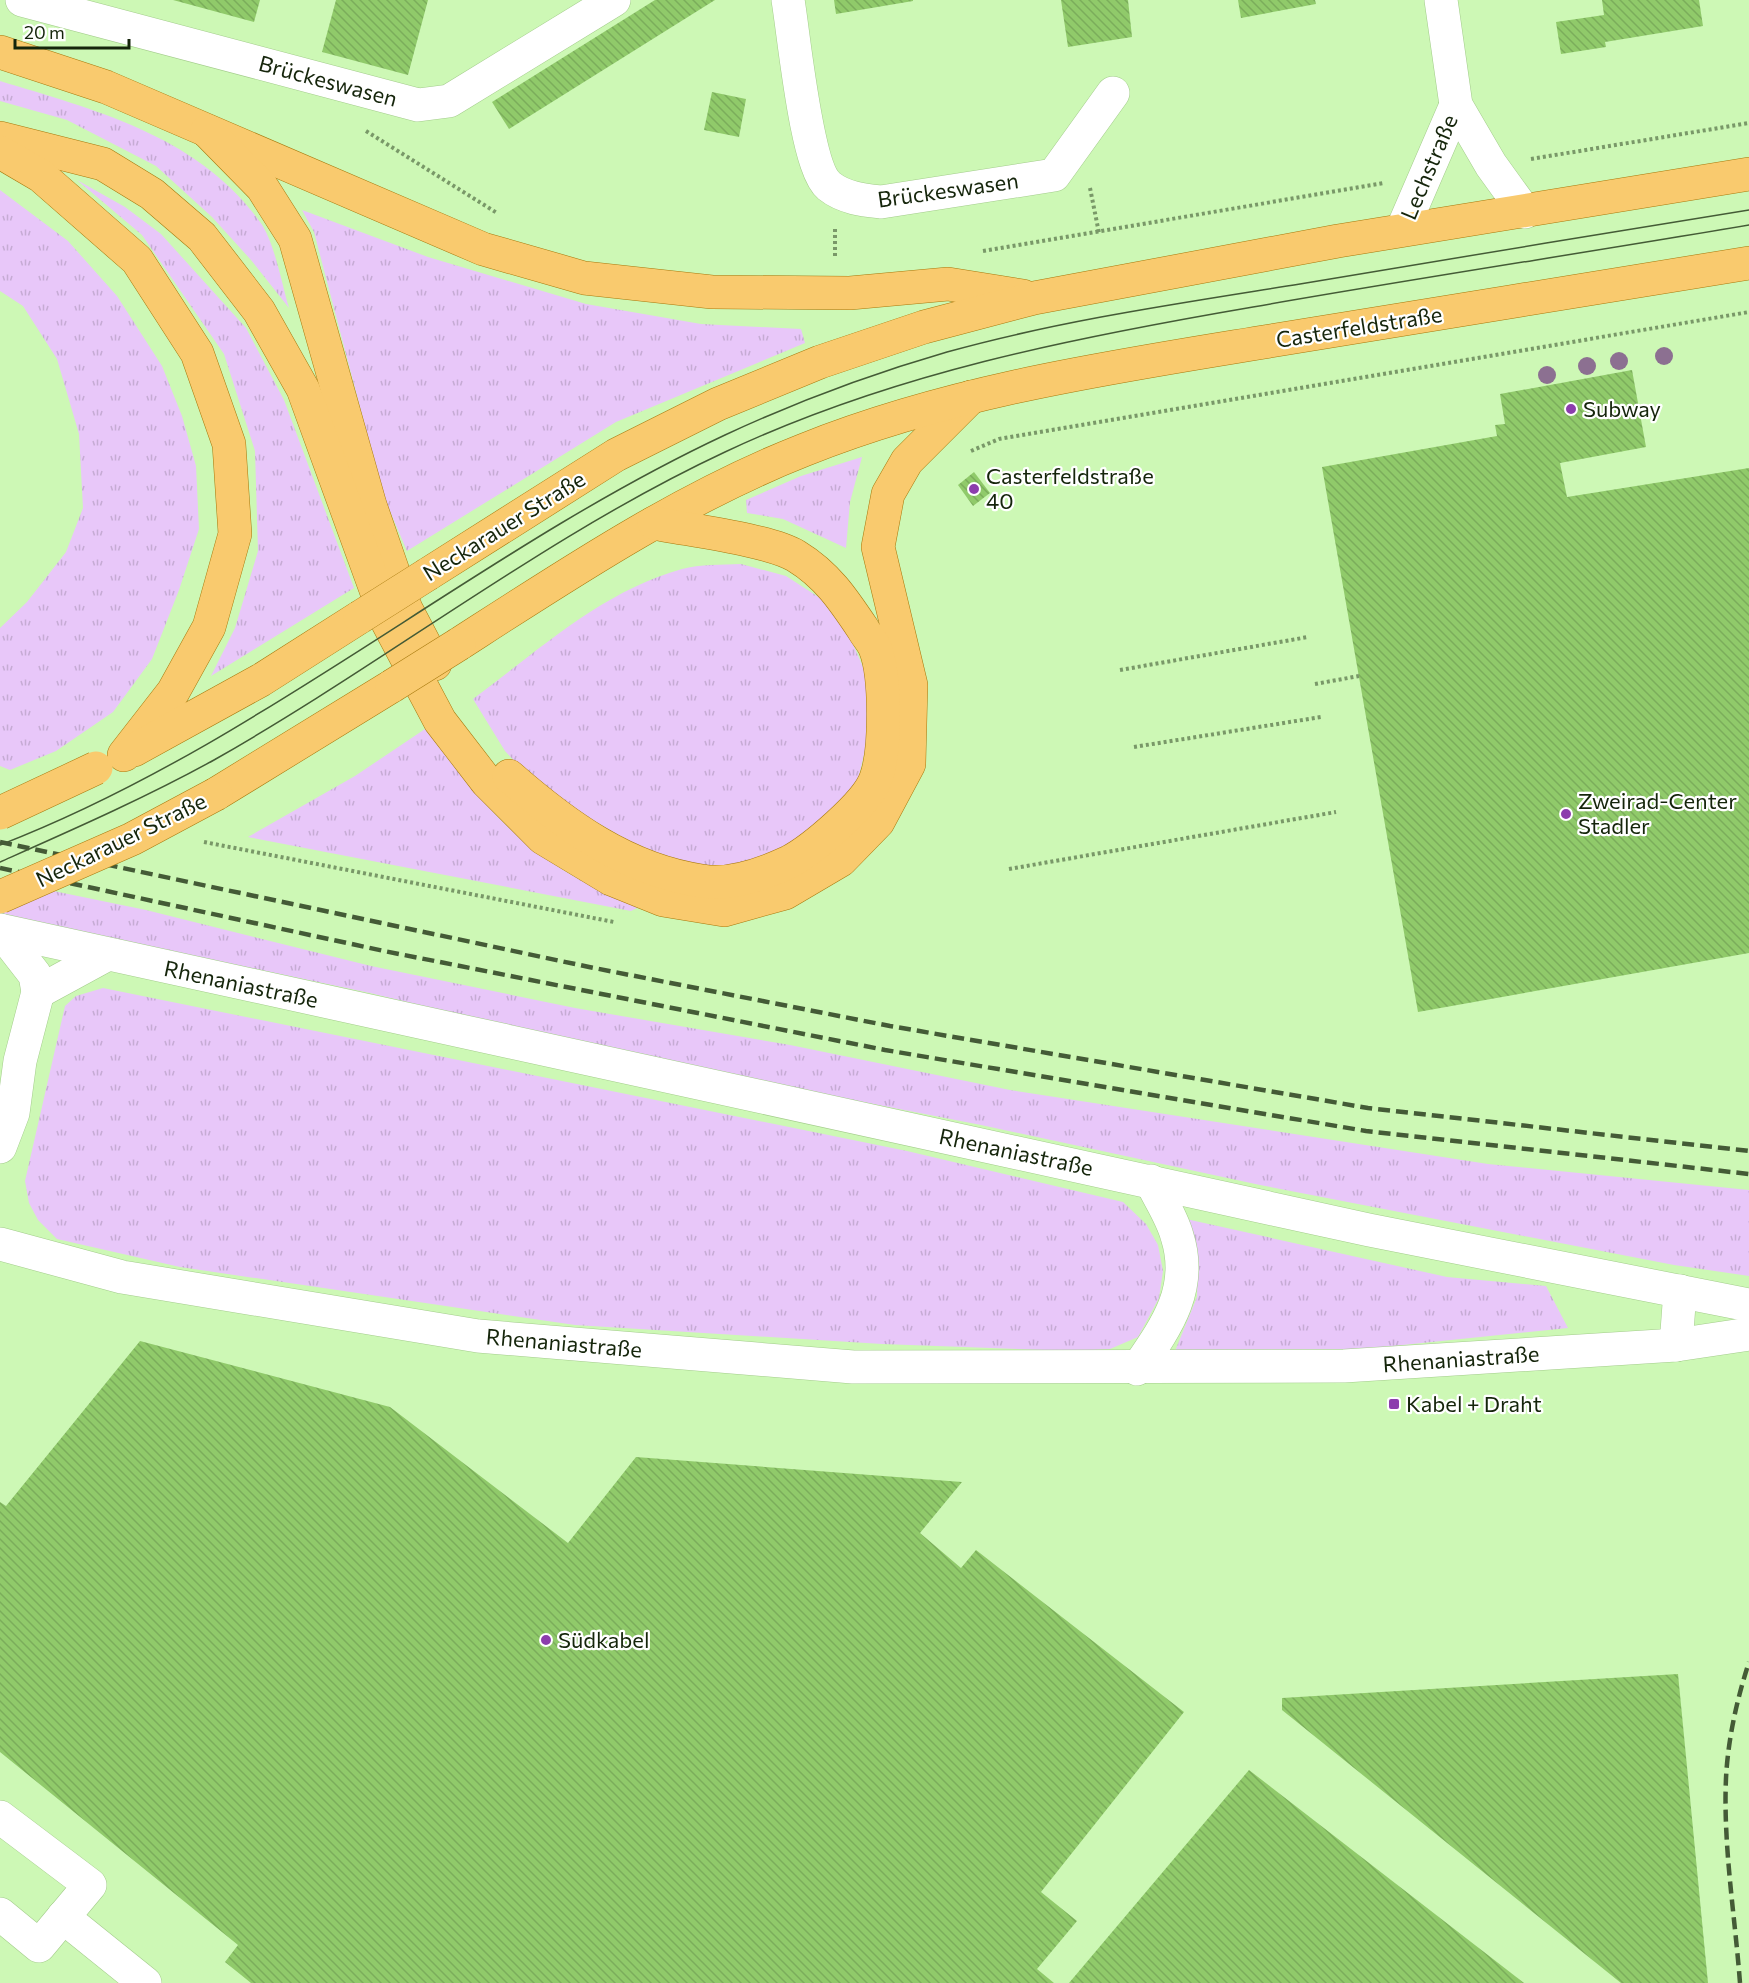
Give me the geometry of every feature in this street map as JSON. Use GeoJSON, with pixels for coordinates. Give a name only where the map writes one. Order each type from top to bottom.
{"type":"FeatureCollection","features":[{"type":"Feature","properties":{"kind":"main road"},"geometry":{"type":"LineString","coordinates":[[0,52],[106,87],[483,249],[584,278],[712,292],[850,293],[948,284],[1034,298],[1402,230],[1525,212],[1749,174]]}},
{"type":"Feature","properties":{"kind":"main road"},"geometry":{"type":"LineString","coordinates":[[207,131],[262,188],[295,239],[370,505],[406,609],[460,714],[497,766],[546,808],[592,840],[653,871],[704,882],[759,876],[806,853],[847,817],[876,779],[885,715],[875,648],[838,590],[795,555],[764,546],[654,523]]}},
{"type":"Feature","properties":{"kind":"main road"},"geometry":{"type":"LineString","coordinates":[[0,138],[103,164],[152,194],[202,237],[259,311],[303,389],[388,623],[440,721],[487,783],[543,838],[611,879],[663,900],[724,910],[785,893],[841,860],[878,822],[909,764],[911,685],[878,547],[888,494],[907,461],[971,397]]}},
{"type":"Feature","properties":{"kind":"main road"},"geometry":{"type":"LineString","coordinates":[[0,152],[42,176],[136,260],[197,353],[229,444],[235,534],[209,627],[173,692],[110,762]]}},
{"type":"Feature","properties":{"kind":"main road","name":"Casterfeldstraße"},"geometry":{"type":"LineString","coordinates":[[971,397],[1044,379],[1179,355],[1749,262]]}},
{"type":"Feature","properties":{"kind":"main road","name":"Neckarauer Straße"},"geometry":{"type":"LineString","coordinates":[[0,813],[110,762],[261,680],[616,455],[718,404],[820,362],[924,327],[1034,298]]}},
{"type":"Feature","properties":{"kind":"main road","name":"Neckarauer Straße"},"geometry":{"type":"LineString","coordinates":[[0,897],[132,839],[216,794],[654,523],[732,482],[804,450],[899,416],[971,397]]}},
{"type":"Feature","properties":{"kind":"street","name":"Brückeswasen"},"geometry":{"type":"LineString","coordinates":[[22,0],[418,105],[449,101],[614,0]]}},
{"type":"Feature","properties":{"kind":"street","name":"Brückeswasen"},"geometry":{"type":"LineString","coordinates":[[788,0],[813,157],[828,185],[855,200],[881,202],[1054,175],[1113,93]]}},
{"type":"Feature","properties":{"kind":"street","name":"Lechstraße"},"geometry":{"type":"LineString","coordinates":[[1441,0],[1456,105],[1491,165],[1525,212]]}},
{"type":"Feature","properties":{"kind":"street","name":"Lechstraße"},"geometry":{"type":"LineString","coordinates":[[1402,230],[1428,175],[1456,105]]}},
{"type":"Feature","properties":{"kind":"street","name":"Rhenaniastraße"},"geometry":{"type":"LineString","coordinates":[[0,930],[106,955],[1151,1180],[1369,1230],[1749,1305]]}},
{"type":"Feature","properties":{"kind":"street"},"geometry":{"type":"LineString","coordinates":[[0,930],[35,975],[38,992],[10,1073],[13,1113],[0,1147]]}},
{"type":"Feature","properties":{"kind":"street"},"geometry":{"type":"LineString","coordinates":[[38,992],[106,955]]}},
{"type":"Feature","properties":{"kind":"street"},"geometry":{"type":"LineString","coordinates":[[1137,1369],[1170,1321],[1184,1275],[1177,1235],[1151,1180]]}},
{"type":"Feature","properties":{"kind":"street","name":"Rhenaniastraße"},"geometry":{"type":"LineString","coordinates":[[0,1244],[122,1276],[478,1336],[853,1367],[1137,1369],[1344,1366],[1676,1345],[1749,1334]]}},
{"type":"Feature","properties":{"kind":"street"},"geometry":{"type":"LineString","coordinates":[[1676,1345],[1680,1291]]}},
{"type":"Feature","properties":{"kind":"street"},"geometry":{"type":"LineString","coordinates":[[0,1817],[90,1885],[39,1946],[0,1914]]}},
{"type":"Feature","properties":{"kind":"street"},"geometry":{"type":"LineString","coordinates":[[63,1917],[145,1983]]}},
{"type":"Feature","properties":{"kind":"path"},"geometry":{"type":"LineString","coordinates":[[1491,165],[1749,123]]}},
{"type":"Feature","properties":{"kind":"path"},"geometry":{"type":"LineString","coordinates":[[360,127],[504,217]]}},
{"type":"Feature","properties":{"kind":"path"},"geometry":{"type":"LineString","coordinates":[[979,251],[1099,233],[1428,175]]}},
{"type":"Feature","properties":{"kind":"path"},"geometry":{"type":"LineString","coordinates":[[827,224],[835,227],[835,264]]}},
{"type":"Feature","properties":{"kind":"path"},"geometry":{"type":"LineString","coordinates":[[1120,670],[1308,638]]}},
{"type":"Feature","properties":{"kind":"path"},"geometry":{"type":"LineString","coordinates":[[1315,684],[1359,676]]}},
{"type":"Feature","properties":{"kind":"path"},"geometry":{"type":"LineString","coordinates":[[1134,747],[1320,717]]}},
{"type":"Feature","properties":{"kind":"path"},"geometry":{"type":"LineString","coordinates":[[1009,869],[1336,812]]}},
{"type":"Feature","properties":{"kind":"green space"},"geometry":{"type":"Polygon","coordinates":[[[0,81],[72,103],[143,130],[176,147],[207,168],[235,192],[265,230],[289,308],[251,260],[212,217],[156,166],[67,120],[0,101],[0,81]]]}},
{"type":"Feature","properties":{"kind":"green space"},"geometry":{"type":"Polygon","coordinates":[[[77,180],[125,207],[161,234],[246,328],[284,400],[354,588],[211,676],[235,628],[258,551],[255,451],[224,354],[142,235],[77,180]]]}},
{"type":"Feature","properties":{"kind":"green space"},"geometry":{"type":"Polygon","coordinates":[[[0,190],[68,241],[117,296],[162,366],[182,416],[196,466],[199,529],[179,590],[152,659],[113,712],[56,751],[10,770],[0,766],[0,628],[27,602],[66,552],[83,508],[79,434],[57,359],[23,306],[0,291],[0,190]]]}},
{"type":"Feature","properties":{"kind":"green space"},"geometry":{"type":"Polygon","coordinates":[[[302,210],[428,257],[586,304],[701,324],[801,329],[805,343],[616,422],[407,551],[383,495],[314,232],[302,210]]]}},
{"type":"Feature","properties":{"kind":"green space"},"geometry":{"type":"Polygon","coordinates":[[[862,457],[850,502],[846,548],[783,519],[747,513],[746,500],[801,476],[862,457]]]}},
{"type":"Feature","properties":{"kind":"green space"},"geometry":{"type":"Polygon","coordinates":[[[741,564],[786,576],[820,598],[846,628],[866,674],[871,725],[858,780],[829,818],[757,865],[707,871],[661,860],[543,791],[505,751],[473,699],[572,624],[625,592],[653,579],[689,567],[741,564]]]}},
{"type":"Feature","properties":{"kind":"green space"},"geometry":{"type":"Polygon","coordinates":[[[428,727],[490,809],[526,843],[578,879],[641,906],[631,911],[248,837],[355,776],[428,727]]]}},
{"type":"Feature","properties":{"kind":"green space"},"geometry":{"type":"Polygon","coordinates":[[[0,880],[146,910],[371,966],[575,1008],[790,1045],[1010,1090],[1488,1164],[1749,1190],[1749,1276],[1674,1265],[1260,1185],[981,1125],[623,1055],[370,993],[0,915],[0,880]]]}},
{"type":"Feature","properties":{"kind":"green space"},"geometry":{"type":"Polygon","coordinates":[[[103,988],[907,1151],[1123,1202],[1146,1224],[1158,1245],[1163,1271],[1159,1298],[1138,1337],[1110,1349],[1074,1351],[882,1344],[575,1325],[180,1267],[57,1239],[38,1220],[29,1203],[25,1181],[65,1006],[76,996],[103,988]]]}},
{"type":"Feature","properties":{"kind":"green space"},"geometry":{"type":"Polygon","coordinates":[[[1186,1219],[1447,1277],[1546,1286],[1568,1328],[1364,1349],[1175,1351],[1197,1297],[1198,1256],[1186,1219]]]}},
{"type":"Feature","properties":{"kind":"building"},"geometry":{"type":"Polygon","coordinates":[[[173,0],[260,0],[254,22],[173,0]]]}},
{"type":"Feature","properties":{"kind":"building"},"geometry":{"type":"Polygon","coordinates":[[[336,0],[428,0],[408,75],[322,52],[336,0]]]}},
{"type":"Feature","properties":{"kind":"building"},"geometry":{"type":"Polygon","coordinates":[[[655,0],[715,0],[509,129],[492,102],[655,0]]]}},
{"type":"Feature","properties":{"kind":"building"},"geometry":{"type":"Polygon","coordinates":[[[834,0],[913,0],[913,1],[836,14],[834,0]]]}},
{"type":"Feature","properties":{"kind":"building"},"geometry":{"type":"Polygon","coordinates":[[[1061,0],[1128,0],[1132,37],[1068,47],[1061,0]]]}},
{"type":"Feature","properties":{"kind":"building"},"geometry":{"type":"Polygon","coordinates":[[[1238,0],[1315,0],[1316,4],[1241,18],[1238,0]]]}},
{"type":"Feature","properties":{"kind":"building"},"geometry":{"type":"Polygon","coordinates":[[[1602,0],[1699,0],[1703,26],[1605,42],[1606,47],[1561,54],[1556,22],[1604,15],[1602,0]]]}},
{"type":"Feature","properties":{"kind":"building"},"geometry":{"type":"Polygon","coordinates":[[[712,92],[746,99],[739,137],[704,130],[712,92]]]}},
{"type":"Feature","properties":{"kind":"building","name":"Zweirad-Center Stadler"},"geometry":{"type":"Polygon","coordinates":[[[1632,370],[1646,447],[1560,463],[1567,497],[1749,468],[1749,953],[1418,1012],[1322,467],[1497,436],[1495,425],[1505,424],[1500,394],[1632,370]]]}},
{"type":"Feature","properties":{"kind":"building","name":"Casterfeldstraße 40"},"geometry":{"type":"Polygon","coordinates":[[[974,472],[990,493],[973,506],[958,485],[974,472]]]}},
{"type":"Feature","properties":{"kind":"building","name":"Südkabel"},"geometry":{"type":"Polygon","coordinates":[[[140,1341],[390,1407],[568,1543],[636,1457],[962,1482],[920,1533],[961,1568],[976,1550],[1184,1712],[1041,1892],[1077,1921],[1037,1969],[1054,1983],[251,1983],[225,1962],[238,1945],[0,1752],[0,1502],[6,1506],[140,1341]]]}},
{"type":"Feature","properties":{"kind":"building"},"geometry":{"type":"Polygon","coordinates":[[[1678,1674],[1708,1983],[1621,1983],[1282,1710],[1282,1698],[1678,1674]]]}},
{"type":"Feature","properties":{"kind":"building"},"geometry":{"type":"Polygon","coordinates":[[[1249,1770],[1524,1983],[1069,1983],[1249,1770]]]}},
{"type":"Feature","properties":{"kind":"tram line"},"geometry":{"type":"LineString","coordinates":[[0,845],[96,803],[188,755],[278,702],[542,535],[632,482],[725,435],[834,389],[947,352],[1078,321],[1749,210]]}},
{"type":"Feature","properties":{"kind":"tram line"},"geometry":{"type":"LineString","coordinates":[[0,862],[135,801],[214,760],[342,682],[530,561],[658,485],[788,424],[853,400],[984,362],[1118,332],[1315,296],[1749,225]]}},
{"type":"Feature","properties":{"kind":"railway"},"geometry":{"type":"LineString","coordinates":[[0,842],[589,967],[890,1026],[1368,1108],[1749,1151]]}},
{"type":"Feature","properties":{"kind":"railway"},"geometry":{"type":"LineString","coordinates":[[0,868],[384,951],[885,1050],[1366,1131],[1749,1174]]}},
{"type":"Feature","properties":{"kind":"railway"},"geometry":{"type":"LineString","coordinates":[[1740,1983],[1728,1855],[1726,1778],[1734,1719],[1749,1662]]}},
{"type":"Feature","properties":{"kind":"place","name":"Subway"},"geometry":{"type":"Point","coordinates":[1571,409]}},
{"type":"Feature","properties":{"kind":"place","name":"Casterfeldstraße 40"},"geometry":{"type":"Point","coordinates":[974,489]}},
{"type":"Feature","properties":{"kind":"place","name":"Zweirad-Center Stadler"},"geometry":{"type":"Point","coordinates":[1566,814]}},
{"type":"Feature","properties":{"kind":"place","name":"Kabel + Draht"},"geometry":{"type":"Point","coordinates":[1394,1404]}},
{"type":"Feature","properties":{"kind":"place","name":"Südkabel"},"geometry":{"type":"Point","coordinates":[546,1640]}}]}
